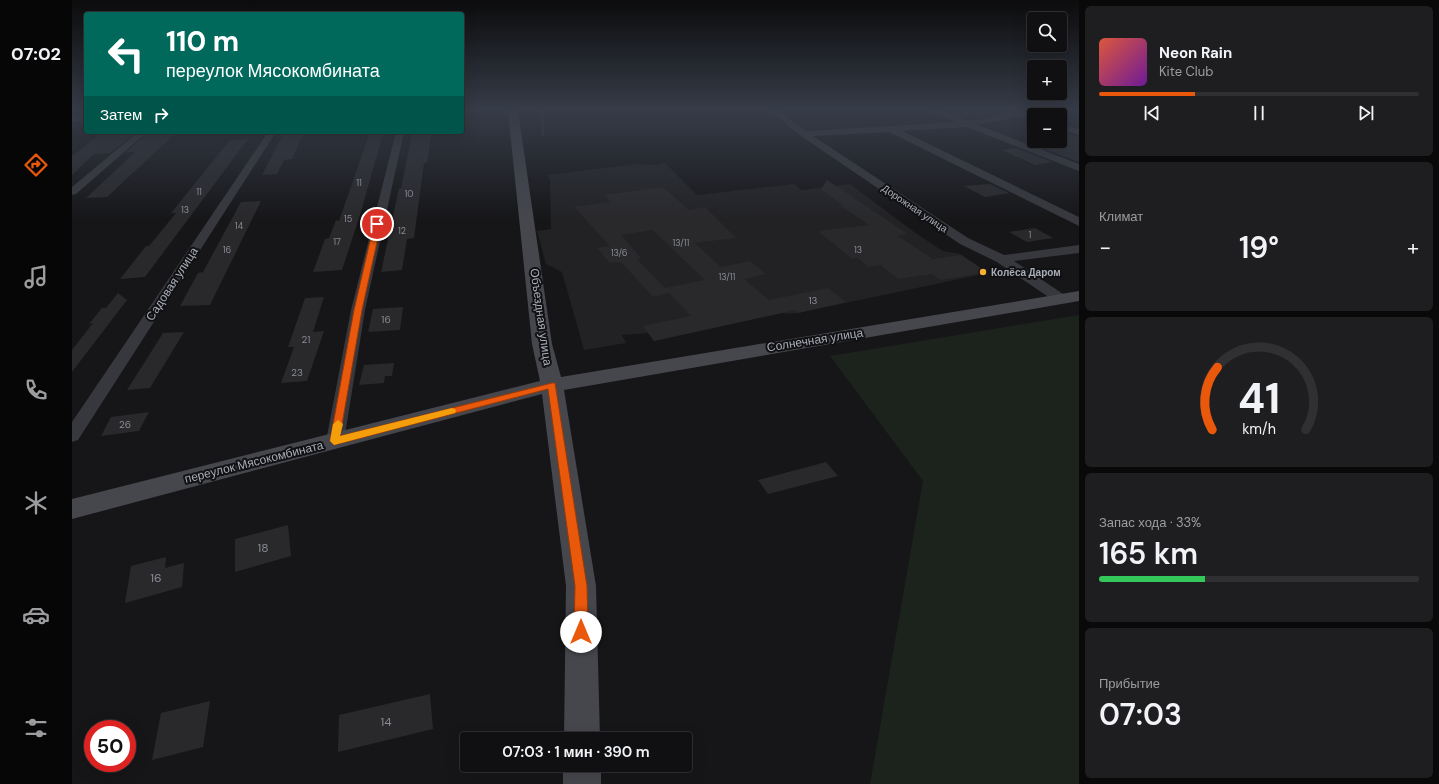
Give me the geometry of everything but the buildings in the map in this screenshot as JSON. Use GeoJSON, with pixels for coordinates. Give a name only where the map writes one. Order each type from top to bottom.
{"type":"FeatureCollection","features":[{"type":"Feature","properties":{"kind":"main road","name":"Объездная улица"},"geometry":{"type":"LineString","coordinates":[[518,148],[542,344],[552,385],[581,586],[582,732]]}},
{"type":"Feature","properties":{"kind":"main road","name":"Солнечная улица"},"geometry":{"type":"LineString","coordinates":[[552,385],[1070,298]]}},
{"type":"Feature","properties":{"kind":"main road","name":"переулок Мясокомбината"},"geometry":{"type":"LineString","coordinates":[[72,509],[552,385]]}},
{"type":"Feature","properties":{"kind":"main road"},"geometry":{"type":"LineString","coordinates":[[582,772],[582,784]]}},
{"type":"Feature","properties":{"kind":"street"},"geometry":{"type":"LineString","coordinates":[[72,192],[125,148]]}},
{"type":"Feature","properties":{"kind":"street","name":"Садовая улица"},"geometry":{"type":"LineString","coordinates":[[72,436],[262,148]]}},
{"type":"Feature","properties":{"kind":"street"},"geometry":{"type":"LineString","coordinates":[[334,441],[358,310],[396,148]]}},
{"type":"Feature","properties":{"kind":"street","name":"Дорожная улица"},"geometry":{"type":"LineString","coordinates":[[824,148],[964,241],[1002,259],[1070,298]]}},
{"type":"Feature","properties":{"kind":"street"},"geometry":{"type":"LineString","coordinates":[[929,148],[1079,222]]}},
{"type":"Feature","properties":{"kind":"street"},"geometry":{"type":"LineString","coordinates":[[1028,148],[1079,168]]}},
{"type":"Feature","properties":{"kind":"street"},"geometry":{"type":"LineString","coordinates":[[1002,259],[1079,249]]}},
{"type":"Feature","properties":{"kind":"shaded area"},"geometry":{"type":"Polygon","coordinates":[[[665,163],[697,195],[794,184],[801,190],[850,184],[917,234],[943,251],[960,254],[988,273],[798,313],[783,313],[654,341],[648,333],[622,335],[626,343],[584,350],[562,272],[546,264],[537,231],[551,229],[550,179],[547,175],[637,164],[655,165],[665,163]]]}},
{"type":"Feature","properties":{"kind":"shaded area"},"geometry":{"type":"Polygon","coordinates":[[[1079,315],[1079,784],[870,784],[923,481],[830,356],[1079,315]]]}},
{"type":"Feature","properties":{"kind":"slow traffic"},"geometry":{"type":"LineString","coordinates":[[338,424],[334,441],[452,411]]}},
{"type":"Feature","properties":{"kind":"place","name":"Колёса Даром"},"geometry":{"type":"Point","coordinates":[983,272]}},
{"type":"Feature","properties":{"kind":"route"},"geometry":{"type":"LineString","coordinates":[[377,224],[358,310],[334,441],[552,385],[581,586],[581,632]]}}]}
